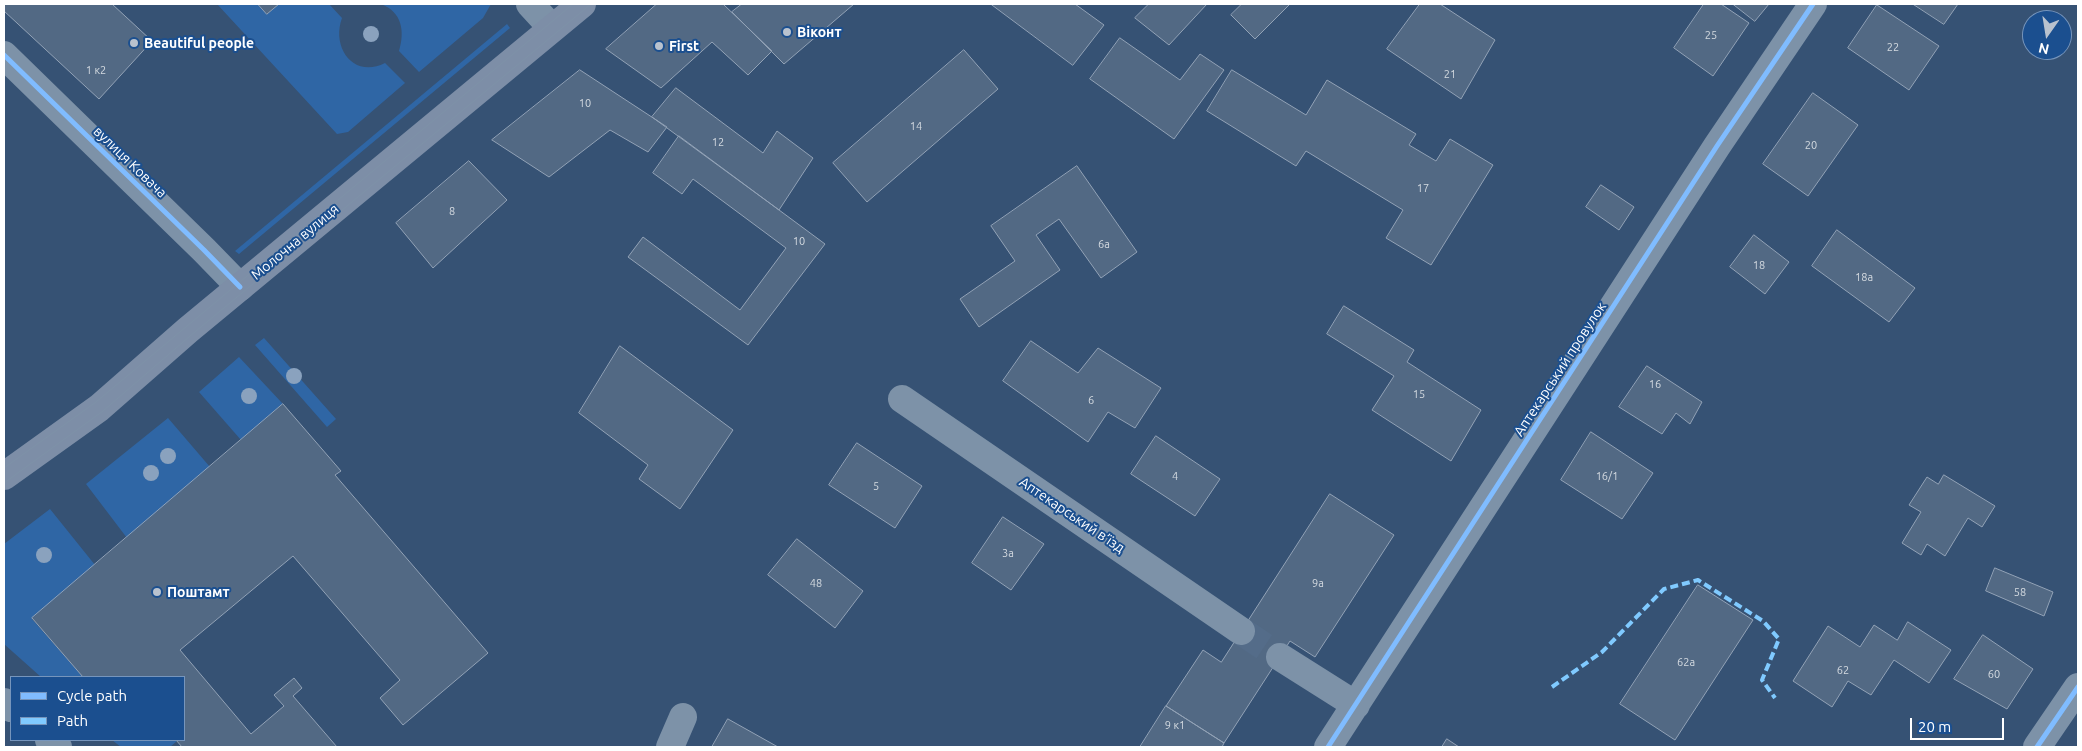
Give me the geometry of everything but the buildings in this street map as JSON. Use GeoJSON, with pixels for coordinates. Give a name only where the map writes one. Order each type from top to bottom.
{"type":"FeatureCollection","features":[{"type":"Feature","properties":{"kind":"main road","name":"Молочна вулиця"},"geometry":{"type":"LineString","coordinates":[[4,476],[99,408],[240,287],[582,4]]}},
{"type":"Feature","properties":{"kind":"street"},"geometry":{"type":"LineString","coordinates":[[530,4],[552,28]]}},
{"type":"Feature","properties":{"kind":"street","name":"Аптекарський провулок"},"geometry":{"type":"LineString","coordinates":[[1328,747],[1717,146],[1813,4]]}},
{"type":"Feature","properties":{"kind":"street","name":"вулиця Ковача"},"geometry":{"type":"LineString","coordinates":[[4,55],[201,246],[240,287]]}},
{"type":"Feature","properties":{"kind":"street","name":"Аптекарський в’їзд"},"geometry":{"type":"LineString","coordinates":[[902,400],[1241,631]]}},
{"type":"Feature","properties":{"kind":"street"},"geometry":{"type":"LineString","coordinates":[[1280,657],[1356,705]]}},
{"type":"Feature","properties":{"kind":"street"},"geometry":{"type":"LineString","coordinates":[[2037,747],[2078,687]]}},
{"type":"Feature","properties":{"kind":"street"},"geometry":{"type":"LineString","coordinates":[[670,747],[683,718]]}},
{"type":"Feature","properties":{"kind":"shaded area"},"geometry":{"type":"Polygon","coordinates":[[[217,4],[258,4],[267,14],[279,4],[329,4],[342,18],[339,29],[340,40],[348,58],[355,64],[364,67],[374,67],[385,63],[405,83],[348,132],[337,134],[217,4]]]}},
{"type":"Feature","properties":{"kind":"shaded area"},"geometry":{"type":"Polygon","coordinates":[[[381,4],[491,4],[483,18],[419,72],[399,51],[402,36],[398,17],[388,7],[381,4]]]}},
{"type":"Feature","properties":{"kind":"shaded area"},"geometry":{"type":"Polygon","coordinates":[[[507,24],[510,28],[239,254],[235,251],[507,24]]]}},
{"type":"Feature","properties":{"kind":"shaded area"},"geometry":{"type":"Polygon","coordinates":[[[264,338],[336,419],[327,427],[255,345],[264,338]]]}},
{"type":"Feature","properties":{"kind":"shaded area"},"geometry":{"type":"Polygon","coordinates":[[[239,357],[283,404],[241,440],[199,392],[239,357]]]}},
{"type":"Feature","properties":{"kind":"shaded area"},"geometry":{"type":"Polygon","coordinates":[[[168,418],[210,467],[127,538],[86,484],[168,418]]]}},
{"type":"Feature","properties":{"kind":"shaded area"},"geometry":{"type":"Polygon","coordinates":[[[50,509],[95,565],[32,619],[82,676],[40,676],[4,644],[4,544],[50,509]]]}},
{"type":"Feature","properties":{"kind":"shaded area"},"geometry":{"type":"Polygon","coordinates":[[[113,741],[177,741],[170,747],[121,747],[113,741]]]}},
{"type":"Feature","properties":{"kind":"tunnel"},"geometry":{"type":"LineString","coordinates":[[1241,631],[1280,657]]}},
{"type":"Feature","properties":{"kind":"tram line"},"geometry":{"type":"LineString","coordinates":[[4,468],[96,402],[573,4]]}},
{"type":"Feature","properties":{"kind":"tram line"},"geometry":{"type":"LineString","coordinates":[[4,483],[103,411],[190,336],[591,4]]}},
{"type":"Feature","properties":{"kind":"marked path"},"geometry":{"type":"LineString","coordinates":[[1552,687],[1602,652],[1664,589],[1698,580],[1763,621],[1779,639],[1762,680],[1775,698]]}},
{"type":"Feature","properties":{"kind":"cycle path"},"geometry":{"type":"LineString","coordinates":[[1328,747],[1717,146],[1813,4]]}},
{"type":"Feature","properties":{"kind":"cycle path"},"geometry":{"type":"LineString","coordinates":[[4,55],[240,287]]}},
{"type":"Feature","properties":{"kind":"cycle path"},"geometry":{"type":"LineString","coordinates":[[2037,747],[2078,687]]}},
{"type":"Feature","properties":{"kind":"place","name":"Віконт"},"geometry":{"type":"Point","coordinates":[787,32]}},
{"type":"Feature","properties":{"kind":"place","name":"Beautiful people"},"geometry":{"type":"Point","coordinates":[134,43]}},
{"type":"Feature","properties":{"kind":"place","name":"First"},"geometry":{"type":"Point","coordinates":[659,46]}},
{"type":"Feature","properties":{"kind":"place","name":"Поштамт"},"geometry":{"type":"Point","coordinates":[157,592]}}]}
